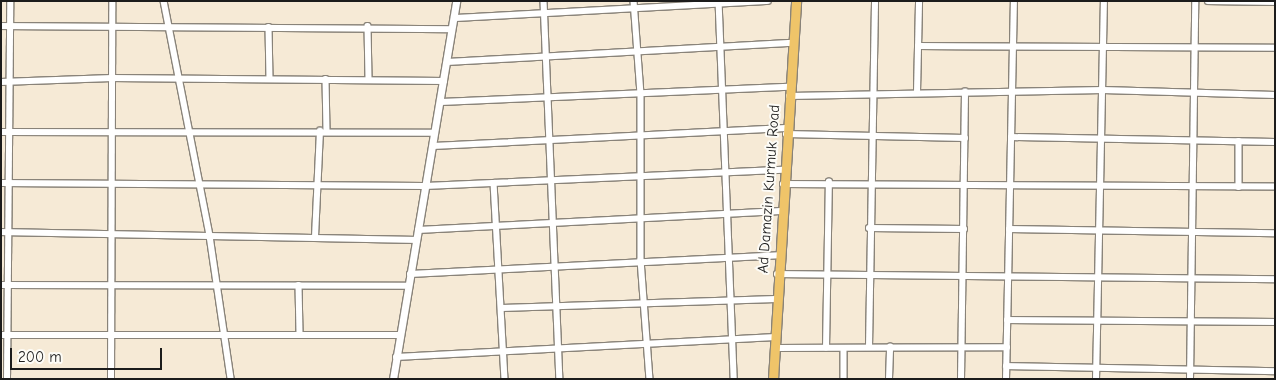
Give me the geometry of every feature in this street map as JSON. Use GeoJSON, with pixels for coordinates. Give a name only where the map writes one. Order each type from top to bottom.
{"type":"FeatureCollection","features":[{"type":"Feature","properties":{"kind":"highway","name":"Ad Damazin Kurmuk Road"},"geometry":{"type":"LineString","coordinates":[[773,379],[782,184],[796,1]]}},
{"type":"Feature","properties":{"kind":"street"},"geometry":{"type":"LineString","coordinates":[[7,379],[4,285],[5,232],[9,183],[10,1]]}},
{"type":"Feature","properties":{"kind":"street"},"geometry":{"type":"LineString","coordinates":[[110,379],[110,285],[113,233],[111,131],[112,1]]}},
{"type":"Feature","properties":{"kind":"street"},"geometry":{"type":"LineString","coordinates":[[164,1],[201,183],[231,379]]}},
{"type":"Feature","properties":{"kind":"street"},"geometry":{"type":"LineString","coordinates":[[393,379],[441,102],[456,1]]}},
{"type":"Feature","properties":{"kind":"street"},"geometry":{"type":"LineString","coordinates":[[544,1],[560,379]]}},
{"type":"Feature","properties":{"kind":"street"},"geometry":{"type":"LineString","coordinates":[[634,1],[641,94],[639,175],[641,260],[649,344],[650,379]]}},
{"type":"Feature","properties":{"kind":"street"},"geometry":{"type":"LineString","coordinates":[[454,18],[634,10],[719,2],[768,1]]}},
{"type":"Feature","properties":{"kind":"street"},"geometry":{"type":"LineString","coordinates":[[869,347],[869,228],[875,1]]}},
{"type":"Feature","properties":{"kind":"street"},"geometry":{"type":"LineString","coordinates":[[917,92],[919,1]]}},
{"type":"Feature","properties":{"kind":"street"},"geometry":{"type":"LineString","coordinates":[[1006,379],[1006,275],[1009,229],[1014,1]]}},
{"type":"Feature","properties":{"kind":"street"},"geometry":{"type":"LineString","coordinates":[[1096,379],[1104,90],[1104,1]]}},
{"type":"Feature","properties":{"kind":"street"},"geometry":{"type":"LineString","coordinates":[[1190,379],[1191,186],[1195,1]]}},
{"type":"Feature","properties":{"kind":"street"},"geometry":{"type":"LineString","coordinates":[[1208,1],[1275,2]]}},
{"type":"Feature","properties":{"kind":"street"},"geometry":{"type":"LineString","coordinates":[[719,2],[721,88],[729,215],[734,379]]}},
{"type":"Feature","properties":{"kind":"street"},"geometry":{"type":"LineString","coordinates":[[1,26],[368,26],[452,29]]}},
{"type":"Feature","properties":{"kind":"street"},"geometry":{"type":"LineString","coordinates":[[368,26],[369,79]]}},
{"type":"Feature","properties":{"kind":"street"},"geometry":{"type":"LineString","coordinates":[[269,27],[270,80]]}},
{"type":"Feature","properties":{"kind":"street"},"geometry":{"type":"LineString","coordinates":[[447,62],[638,49],[792,43]]}},
{"type":"Feature","properties":{"kind":"street"},"geometry":{"type":"LineString","coordinates":[[918,46],[1275,48]]}},
{"type":"Feature","properties":{"kind":"street"},"geometry":{"type":"LineString","coordinates":[[1,82],[112,78],[444,81]]}},
{"type":"Feature","properties":{"kind":"street"},"geometry":{"type":"LineString","coordinates":[[326,79],[327,131]]}},
{"type":"Feature","properties":{"kind":"street"},"geometry":{"type":"LineString","coordinates":[[441,102],[548,99],[721,88],[789,92],[1011,93],[1104,90],[1275,95]]}},
{"type":"Feature","properties":{"kind":"street"},"geometry":{"type":"LineString","coordinates":[[961,379],[962,275],[966,184],[965,92]]}},
{"type":"Feature","properties":{"kind":"street"},"geometry":{"type":"LineString","coordinates":[[1,132],[191,130],[435,133]]}},
{"type":"Feature","properties":{"kind":"street"},"geometry":{"type":"LineString","coordinates":[[433,146],[550,138],[725,130],[965,138]]}},
{"type":"Feature","properties":{"kind":"street"},"geometry":{"type":"LineString","coordinates":[[315,237],[320,131]]}},
{"type":"Feature","properties":{"kind":"street"},"geometry":{"type":"LineString","coordinates":[[1011,137],[1275,142]]}},
{"type":"Feature","properties":{"kind":"street"},"geometry":{"type":"LineString","coordinates":[[1239,141],[1239,187]]}},
{"type":"Feature","properties":{"kind":"street"},"geometry":{"type":"LineString","coordinates":[[1,183],[317,183],[425,186],[783,170]]}},
{"type":"Feature","properties":{"kind":"street"},"geometry":{"type":"LineString","coordinates":[[826,348],[829,182]]}},
{"type":"Feature","properties":{"kind":"street"},"geometry":{"type":"LineString","coordinates":[[782,184],[829,182],[1275,187]]}},
{"type":"Feature","properties":{"kind":"street"},"geometry":{"type":"LineString","coordinates":[[494,183],[505,379]]}},
{"type":"Feature","properties":{"kind":"street"},"geometry":{"type":"LineString","coordinates":[[418,230],[781,211]]}},
{"type":"Feature","properties":{"kind":"street"},"geometry":{"type":"LineString","coordinates":[[869,228],[964,229]]}},
{"type":"Feature","properties":{"kind":"street"},"geometry":{"type":"LineString","coordinates":[[1009,229],[1275,233]]}},
{"type":"Feature","properties":{"kind":"street"},"geometry":{"type":"LineString","coordinates":[[5,232],[416,240]]}},
{"type":"Feature","properties":{"kind":"street"},"geometry":{"type":"LineString","coordinates":[[410,274],[555,264],[779,255]]}},
{"type":"Feature","properties":{"kind":"street"},"geometry":{"type":"LineString","coordinates":[[777,274],[827,273],[1275,279]]}},
{"type":"Feature","properties":{"kind":"street"},"geometry":{"type":"LineString","coordinates":[[4,285],[408,286]]}},
{"type":"Feature","properties":{"kind":"street"},"geometry":{"type":"LineString","coordinates":[[300,285],[300,334]]}},
{"type":"Feature","properties":{"kind":"street"},"geometry":{"type":"LineString","coordinates":[[502,308],[776,299]]}},
{"type":"Feature","properties":{"kind":"street"},"geometry":{"type":"LineString","coordinates":[[1006,320],[1190,323],[1275,322]]}},
{"type":"Feature","properties":{"kind":"street"},"geometry":{"type":"LineString","coordinates":[[5,335],[400,335]]}},
{"type":"Feature","properties":{"kind":"street"},"geometry":{"type":"LineString","coordinates":[[396,357],[775,337]]}},
{"type":"Feature","properties":{"kind":"street"},"geometry":{"type":"LineString","coordinates":[[889,379],[890,347]]}},
{"type":"Feature","properties":{"kind":"street"},"geometry":{"type":"LineString","coordinates":[[775,348],[1006,347]]}},
{"type":"Feature","properties":{"kind":"street"},"geometry":{"type":"LineString","coordinates":[[844,348],[844,379]]}},
{"type":"Feature","properties":{"kind":"street"},"geometry":{"type":"LineString","coordinates":[[1006,366],[1275,370]]}}]}
